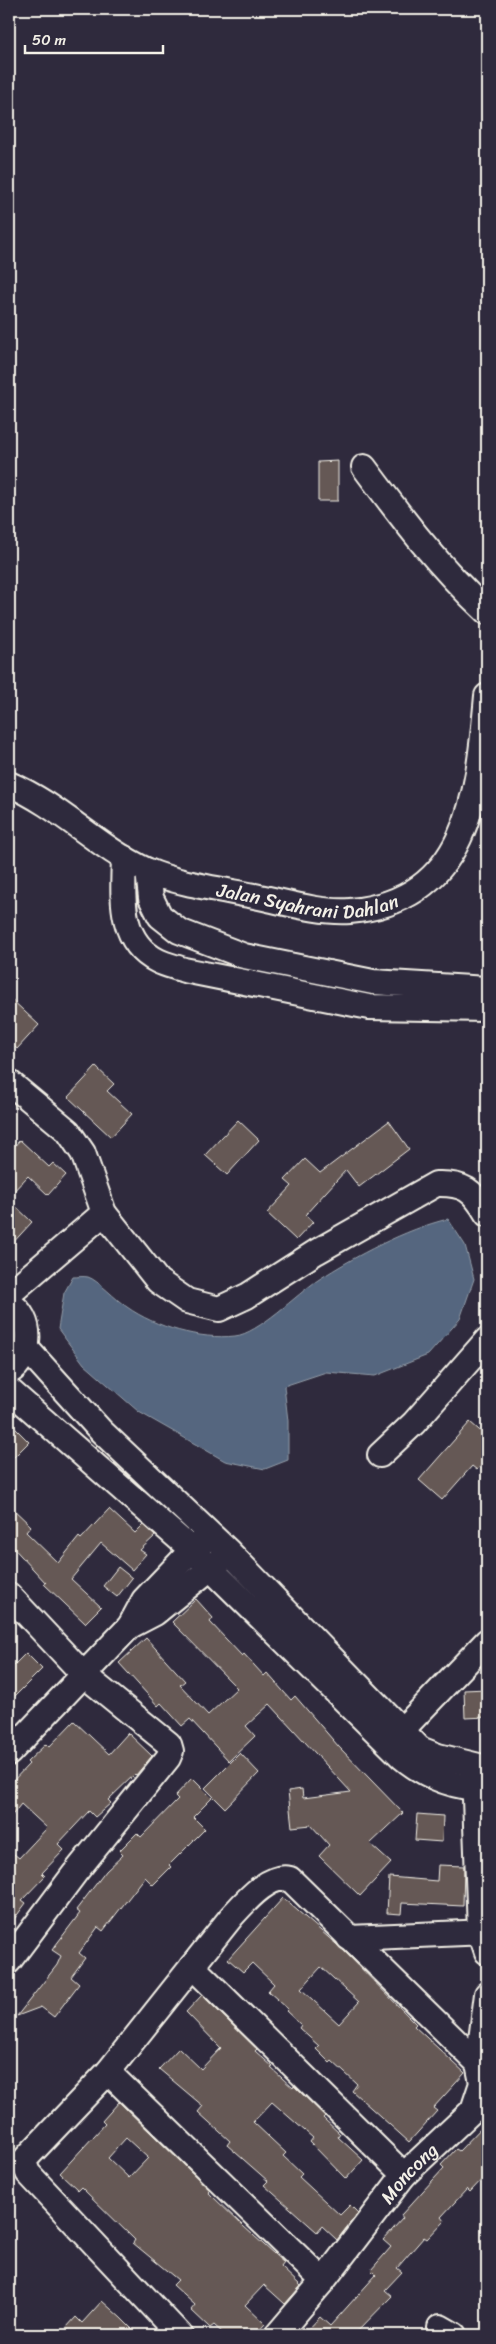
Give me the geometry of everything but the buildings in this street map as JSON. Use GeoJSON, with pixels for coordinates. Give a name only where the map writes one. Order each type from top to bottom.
{"type":"FeatureCollection","features":[{"type":"Feature","properties":{"kind":"street"},"geometry":{"type":"LineString","coordinates":[[364,468],[424,548],[458,585],[487,612]]}},
{"type":"Feature","properties":{"kind":"street","name":"Jalan Syahrani Dahlan"},"geometry":{"type":"LineString","coordinates":[[9,784],[42,800],[124,858],[148,871],[185,881],[319,908],[349,911],[393,903],[422,887],[448,858],[468,817],[480,769],[487,696]]}},
{"type":"Feature","properties":{"kind":"street"},"geometry":{"type":"LineString","coordinates":[[124,858],[125,918],[130,934],[142,949],[158,961],[184,970],[369,1006],[487,1009]]}},
{"type":"Feature","properties":{"kind":"street"},"geometry":{"type":"LineString","coordinates":[[148,871],[151,898],[160,916],[179,932],[244,956],[346,978],[487,989]]}},
{"type":"Feature","properties":{"kind":"street"},"geometry":{"type":"LineString","coordinates":[[211,974],[218,946]]}},
{"type":"Feature","properties":{"kind":"street"},"geometry":{"type":"LineString","coordinates":[[9,1082],[68,1131],[82,1153],[104,1213],[158,1281],[187,1301],[219,1309],[247,1296],[316,1252],[436,1184],[454,1184],[476,1194],[487,1214]]}},
{"type":"Feature","properties":{"kind":"street"},"geometry":{"type":"LineString","coordinates":[[9,1294],[104,1213]]}},
{"type":"Feature","properties":{"kind":"street"},"geometry":{"type":"LineString","coordinates":[[9,1303],[23,1318],[28,1333],[26,1349],[15,1368],[9,1372]]}},
{"type":"Feature","properties":{"kind":"street"},"geometry":{"type":"LineString","coordinates":[[380,1455],[414,1423],[487,1340]]}},
{"type":"Feature","properties":{"kind":"street"},"geometry":{"type":"LineString","coordinates":[[26,1349],[201,1543],[212,1569],[402,1757],[433,1778],[481,1778]]}},
{"type":"Feature","properties":{"kind":"street"},"geometry":{"type":"LineString","coordinates":[[9,1390],[201,1543],[229,1552],[420,1749],[481,1778]]}},
{"type":"Feature","properties":{"kind":"street"},"geometry":{"type":"LineString","coordinates":[[9,1753],[130,1626],[144,1600],[201,1543]]}},
{"type":"Feature","properties":{"kind":"street"},"geometry":{"type":"LineString","coordinates":[[130,1626],[155,1613],[212,1569],[229,1552]]}},
{"type":"Feature","properties":{"kind":"street"},"geometry":{"type":"LineString","coordinates":[[9,1594],[84,1675],[169,1744],[171,1750],[168,1758],[76,1873],[9,1961]]}},
{"type":"Feature","properties":{"kind":"street"},"geometry":{"type":"LineString","coordinates":[[401,1731],[487,1642]]}},
{"type":"Feature","properties":{"kind":"street"},"geometry":{"type":"LineString","coordinates":[[349,1938],[485,1938],[481,1778]]}},
{"type":"Feature","properties":{"kind":"street"},"geometry":{"type":"LineString","coordinates":[[180,2335],[26,2168],[24,2162],[27,2156],[108,2072],[232,1916],[254,1894],[283,1877],[290,1879],[478,2062]]}},
{"type":"Feature","properties":{"kind":"street"},"geometry":{"type":"LineString","coordinates":[[192,1966],[404,2175]]}},
{"type":"Feature","properties":{"kind":"street","name":"Moncong"},"geometry":{"type":"LineString","coordinates":[[277,2335],[323,2281],[404,2175],[473,2110],[482,2083],[478,2062],[487,1994]]}},
{"type":"Feature","properties":{"kind":"street"},"geometry":{"type":"LineString","coordinates":[[108,2072],[323,2281]]}},
{"type":"Feature","properties":{"kind":"water"},"geometry":{"type":"Polygon","coordinates":[[[448,1219],[465,1245],[474,1279],[460,1319],[428,1355],[375,1376],[326,1372],[284,1386],[288,1421],[288,1460],[265,1469],[225,1461],[139,1412],[84,1364],[58,1329],[64,1293],[73,1277],[88,1277],[138,1314],[164,1326],[207,1336],[221,1337],[244,1334],[266,1321],[318,1280],[348,1262],[398,1236],[448,1219]]]}}]}
